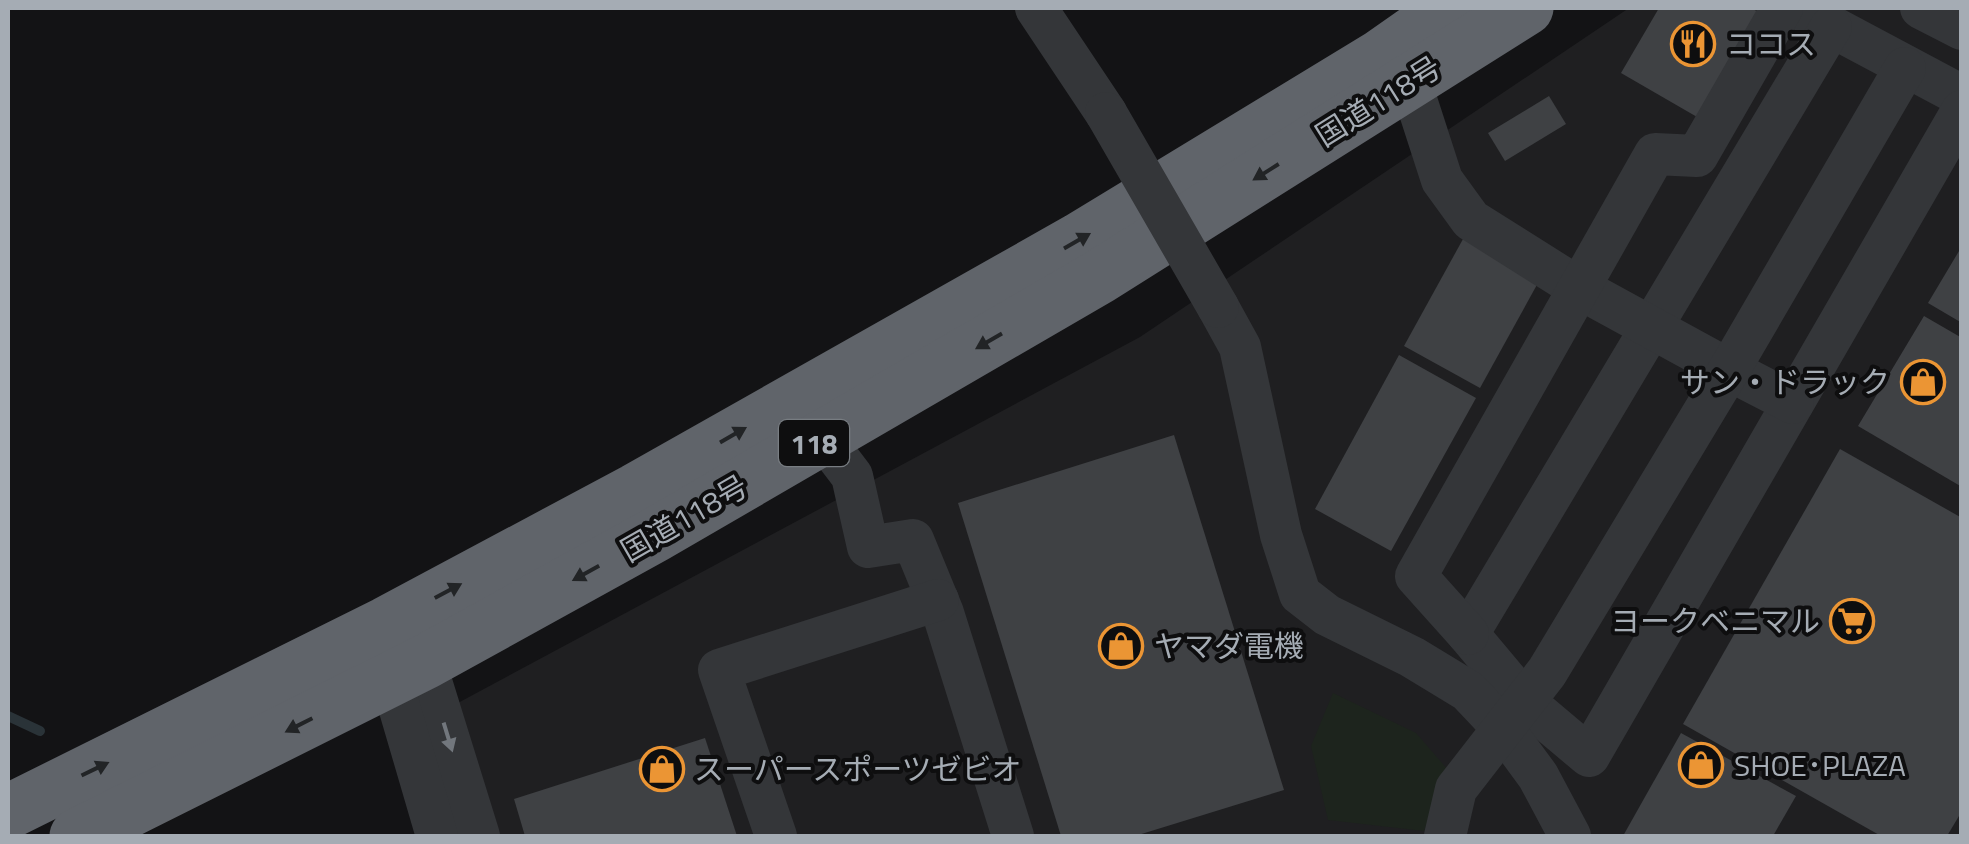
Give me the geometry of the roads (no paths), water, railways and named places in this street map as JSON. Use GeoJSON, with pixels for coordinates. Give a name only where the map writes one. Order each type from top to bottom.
{"type":"FeatureCollection","features":[{"type":"Feature","properties":{"kind":"highway","name":"国道118号"},"geometry":{"type":"LineString","coordinates":[[8,812],[386,624],[635,491],[1078,240],[1380,57],[1450,8]]}},
{"type":"Feature","properties":{"kind":"highway","name":"国道118号"},"geometry":{"type":"LineString","coordinates":[[77,836],[408,670],[655,535],[1099,278],[1526,8]]}},
{"type":"Feature","properties":{"kind":"street"},"geometry":{"type":"LineString","coordinates":[[1036,8],[1106,113],[1240,347],[1281,534],[1300,594],[1327,615],[1412,657],[1589,756],[1962,112]]}},
{"type":"Feature","properties":{"kind":"street"},"geometry":{"type":"LineString","coordinates":[[1570,836],[1538,776],[1514,715],[1468,634],[1416,576],[1655,154],[1698,156],[1782,8]]}},
{"type":"Feature","properties":{"kind":"street"},"geometry":{"type":"LineString","coordinates":[[1921,8],[1962,29]]}},
{"type":"Feature","properties":{"kind":"street"},"geometry":{"type":"LineString","coordinates":[[1468,634],[1650,326],[1813,17],[1962,96]]}},
{"type":"Feature","properties":{"kind":"street"},"geometry":{"type":"LineString","coordinates":[[1445,836],[1456,789],[1547,672],[1905,68]]}},
{"type":"Feature","properties":{"kind":"street"},"geometry":{"type":"LineString","coordinates":[[1410,81],[1442,180],[1471,220],[1579,288],[1793,402]]}},
{"type":"Feature","properties":{"kind":"street"},"geometry":{"type":"LineString","coordinates":[[823,438],[852,476],[868,548],[913,540],[938,600],[1013,836]]}},
{"type":"Feature","properties":{"kind":"street"},"geometry":{"type":"LineString","coordinates":[[776,836],[719,670],[938,600]]}},
{"type":"Feature","properties":{"kind":"street"},"geometry":{"type":"LineString","coordinates":[[386,624],[479,836]]}},
{"type":"Feature","properties":{"kind":"street"},"geometry":{"type":"LineString","coordinates":[[408,670],[437,836]]}},
{"type":"Feature","properties":{"kind":"waterway"},"geometry":{"type":"LineString","coordinates":[[8,716],[40,731]]}},
{"type":"Feature","properties":{"kind":"place","name":"ココス"},"geometry":{"type":"Point","coordinates":[1693,44]}},
{"type":"Feature","properties":{"kind":"place","name":"サン・ドラック"},"geometry":{"type":"Point","coordinates":[1923,382]}},
{"type":"Feature","properties":{"kind":"place","name":"ヨークベニマル"},"geometry":{"type":"Point","coordinates":[1852,621]}},
{"type":"Feature","properties":{"kind":"place","name":"ヤマダ電機"},"geometry":{"type":"Point","coordinates":[1121,646]}},
{"type":"Feature","properties":{"kind":"place","name":"SHOE･PLAZA"},"geometry":{"type":"Point","coordinates":[1701,765]}},
{"type":"Feature","properties":{"kind":"place","name":"スーパースポーツゼビオ"},"geometry":{"type":"Point","coordinates":[662,769]}}]}
